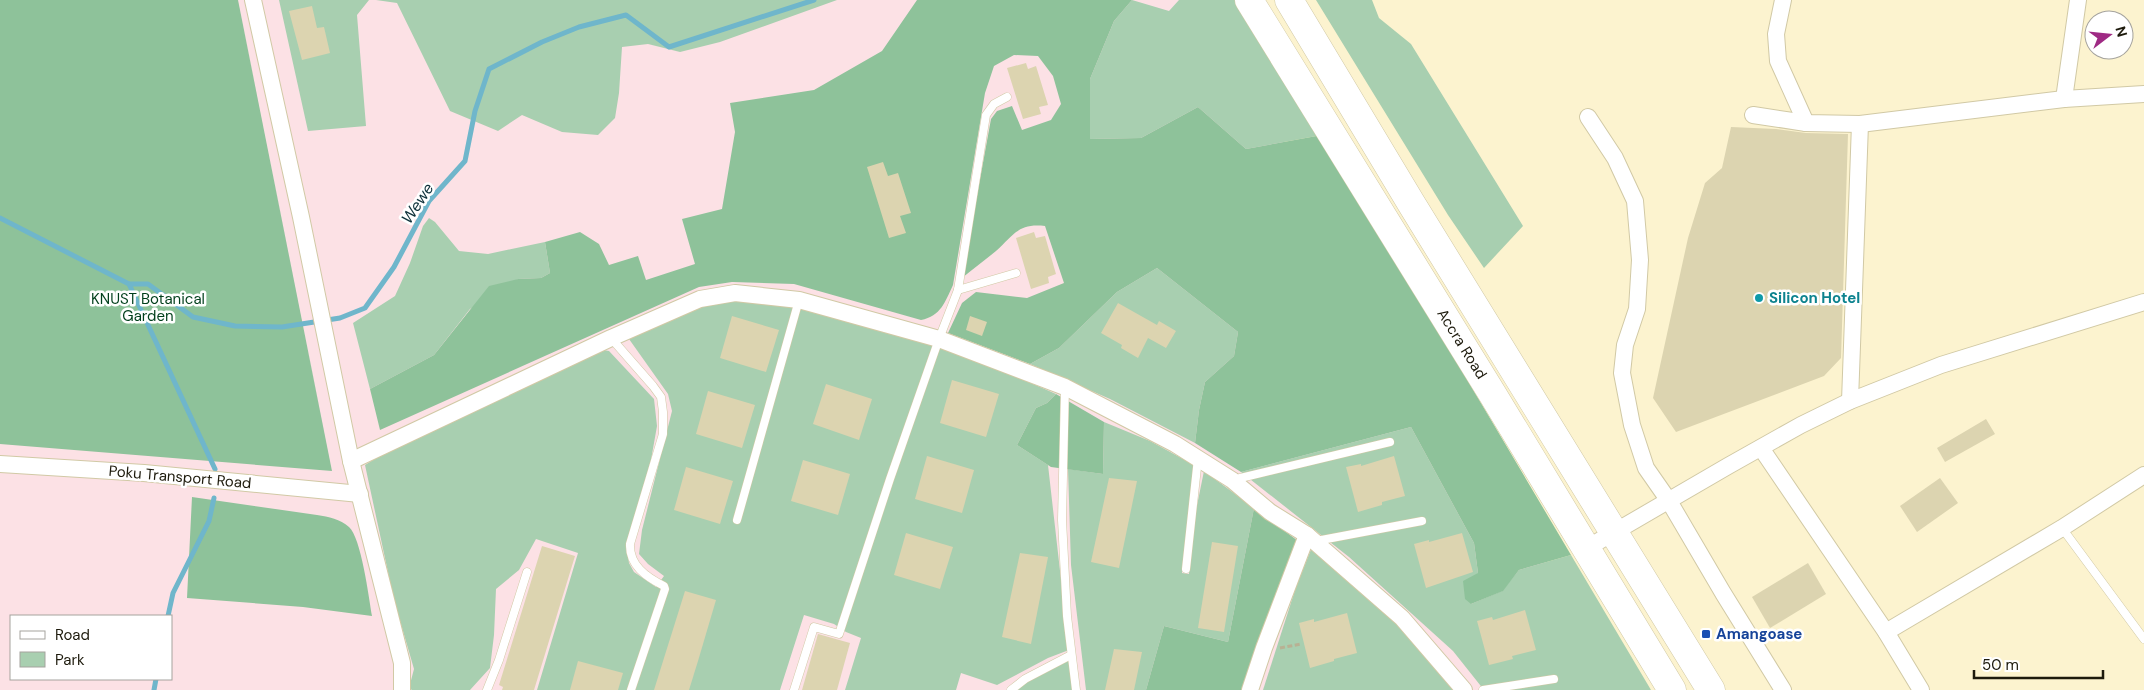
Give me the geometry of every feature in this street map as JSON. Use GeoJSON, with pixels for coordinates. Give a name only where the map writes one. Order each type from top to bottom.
{"type":"FeatureCollection","features":[{"type":"Feature","properties":{"kind":"highway","name":"Accra Road"},"geometry":{"type":"LineString","coordinates":[[1249,0],[1588,548],[1672,690]]}},
{"type":"Feature","properties":{"kind":"highway","name":"Accra Road"},"geometry":{"type":"LineString","coordinates":[[1289,0],[1411,204],[1710,690]]}},
{"type":"Feature","properties":{"kind":"street"},"geometry":{"type":"LineString","coordinates":[[253,0],[326,333],[351,461],[402,663],[402,690]]}},
{"type":"Feature","properties":{"kind":"street"},"geometry":{"type":"LineString","coordinates":[[1783,0],[1776,34],[1778,61],[1806,123]]}},
{"type":"Feature","properties":{"kind":"street"},"geometry":{"type":"LineString","coordinates":[[2064,99],[2078,0]]}},
{"type":"Feature","properties":{"kind":"street"},"geometry":{"type":"LineString","coordinates":[[1753,115],[1806,123],[1860,124],[2064,99],[2144,94]]}},
{"type":"Feature","properties":{"kind":"street"},"geometry":{"type":"LineString","coordinates":[[1588,117],[1615,158],[1636,201],[1640,260],[1637,309],[1625,345],[1622,373],[1632,425],[1646,468],[1669,501],[1783,690]]}},
{"type":"Feature","properties":{"kind":"street"},"geometry":{"type":"LineString","coordinates":[[1850,401],[1860,124]]}},
{"type":"Feature","properties":{"kind":"street"},"geometry":{"type":"LineString","coordinates":[[351,461],[611,338],[700,299],[735,294],[773,296],[799,300],[939,339],[1065,387],[1135,422],[1198,458],[1232,480],[1270,512],[1311,538],[1402,618],[1464,690]]}},
{"type":"Feature","properties":{"kind":"street"},"geometry":{"type":"LineString","coordinates":[[1588,548],[1800,426],[1850,401],[1940,365],[2144,302]]}},
{"type":"Feature","properties":{"kind":"street"},"geometry":{"type":"LineString","coordinates":[[1761,448],[1886,632],[1921,690]]}},
{"type":"Feature","properties":{"kind":"street","name":"Poku Transport Road"},"geometry":{"type":"LineString","coordinates":[[0,464],[144,473],[360,494]]}},
{"type":"Feature","properties":{"kind":"street"},"geometry":{"type":"LineString","coordinates":[[1886,632],[2062,528],[2144,475]]}},
{"type":"Feature","properties":{"kind":"street"},"geometry":{"type":"LineString","coordinates":[[1250,690],[1264,648],[1311,538]]}},
{"type":"Feature","properties":{"kind":"lane"},"geometry":{"type":"LineString","coordinates":[[794,690],[814,627],[840,634],[939,339],[958,290],[986,115],[994,104],[1006,97]]}},
{"type":"Feature","properties":{"kind":"lane"},"geometry":{"type":"LineString","coordinates":[[958,290],[1016,273]]}},
{"type":"Feature","properties":{"kind":"lane"},"geometry":{"type":"LineString","coordinates":[[736,520],[799,300]]}},
{"type":"Feature","properties":{"kind":"lane"},"geometry":{"type":"LineString","coordinates":[[611,338],[661,397],[663,412],[663,434],[630,544],[630,555],[641,572],[664,586],[665,589],[630,690]]}},
{"type":"Feature","properties":{"kind":"lane"},"geometry":{"type":"LineString","coordinates":[[1065,387],[1062,520],[1067,616],[1076,690]]}},
{"type":"Feature","properties":{"kind":"lane"},"geometry":{"type":"LineString","coordinates":[[1232,480],[1390,442]]}},
{"type":"Feature","properties":{"kind":"lane"},"geometry":{"type":"LineString","coordinates":[[1186,569],[1198,458]]}},
{"type":"Feature","properties":{"kind":"lane"},"geometry":{"type":"LineString","coordinates":[[1311,538],[1422,521]]}},
{"type":"Feature","properties":{"kind":"lane"},"geometry":{"type":"LineString","coordinates":[[2062,528],[2144,639]]}},
{"type":"Feature","properties":{"kind":"lane"},"geometry":{"type":"LineString","coordinates":[[487,690],[499,660],[527,572]]}},
{"type":"Feature","properties":{"kind":"lane"},"geometry":{"type":"LineString","coordinates":[[1011,690],[1025,679],[1071,655]]}},
{"type":"Feature","properties":{"kind":"lane"},"geometry":{"type":"LineString","coordinates":[[1483,690],[1554,679]]}},
{"type":"Feature","properties":{"kind":"shaded area"},"geometry":{"type":"Polygon","coordinates":[[[0,0],[1197,0],[1624,690],[0,690],[0,0]]]}},
{"type":"Feature","properties":{"kind":"green space","name":"KNUST Botanical Garden"},"geometry":{"type":"Polygon","coordinates":[[[0,0],[238,0],[332,471],[0,444],[0,0]]]}},
{"type":"Feature","properties":{"kind":"green space"},"geometry":{"type":"Polygon","coordinates":[[[279,0],[369,0],[357,15],[366,126],[308,131],[279,0]]]}},
{"type":"Feature","properties":{"kind":"green space"},"geometry":{"type":"Polygon","coordinates":[[[376,0],[837,0],[720,42],[680,52],[648,44],[622,47],[619,93],[615,118],[598,135],[562,132],[522,115],[498,131],[450,111],[397,3],[376,0]]]}},
{"type":"Feature","properties":{"kind":"green space"},"geometry":{"type":"Polygon","coordinates":[[[917,0],[1132,0],[1114,21],[1090,79],[1090,139],[1141,138],[1198,107],[1246,149],[1322,135],[1571,555],[1519,570],[1503,591],[1471,604],[1465,599],[1463,581],[1478,573],[1474,543],[1411,427],[1241,472],[1195,443],[1205,382],[1234,356],[1238,332],[1157,268],[1117,292],[1059,348],[1030,364],[948,333],[962,303],[976,292],[1027,298],[1064,283],[1045,226],[1028,226],[1017,231],[996,251],[962,278],[991,119],[997,111],[1012,106],[1022,130],[1051,120],[1061,104],[1053,76],[1038,56],[1014,55],[994,66],[985,93],[953,285],[938,312],[928,318],[921,320],[794,284],[732,282],[699,287],[380,430],[370,389],[434,355],[489,286],[518,279],[541,278],[550,273],[545,242],[580,232],[599,244],[609,265],[638,256],[646,280],[695,264],[682,219],[722,209],[735,132],[730,103],[814,90],[882,51],[917,0]]]}},
{"type":"Feature","properties":{"kind":"green space"},"geometry":{"type":"Polygon","coordinates":[[[1132,0],[1169,11],[1179,0],[1239,0],[1322,135],[1246,149],[1198,107],[1141,138],[1090,139],[1090,79],[1114,21],[1132,0]]]}},
{"type":"Feature","properties":{"kind":"green space"},"geometry":{"type":"Polygon","coordinates":[[[1316,0],[1372,0],[1379,18],[1411,44],[1523,226],[1484,268],[1448,215],[1316,0]]]}},
{"type":"Feature","properties":{"kind":"green space"},"geometry":{"type":"Polygon","coordinates":[[[429,218],[435,222],[459,251],[488,254],[545,242],[550,273],[541,278],[518,279],[470,309],[434,355],[370,389],[353,323],[395,296],[410,263],[423,226],[429,218]]]}},
{"type":"Feature","properties":{"kind":"green space"},"geometry":{"type":"Polygon","coordinates":[[[1157,268],[1238,332],[1234,356],[1205,382],[1195,443],[1110,399],[1030,364],[1059,348],[1117,292],[1157,268]]]}},
{"type":"Feature","properties":{"kind":"green space"},"geometry":{"type":"Polygon","coordinates":[[[728,299],[785,306],[855,321],[957,354],[1056,394],[1047,403],[1036,408],[1017,445],[1048,465],[1069,650],[1048,658],[997,685],[961,673],[956,690],[845,690],[861,638],[846,632],[834,624],[804,615],[780,690],[537,690],[578,553],[536,539],[519,570],[496,589],[490,668],[470,690],[412,690],[409,688],[414,669],[394,600],[365,465],[383,454],[603,350],[609,351],[654,399],[657,426],[651,460],[626,544],[629,563],[634,572],[656,587],[664,576],[648,564],[639,554],[642,530],[672,411],[668,394],[629,339],[709,303],[728,299]]]}},
{"type":"Feature","properties":{"kind":"green space"},"geometry":{"type":"Polygon","coordinates":[[[1056,394],[1104,422],[1103,474],[1051,467],[1017,445],[1036,408],[1047,403],[1056,394]]]}},
{"type":"Feature","properties":{"kind":"green space"},"geometry":{"type":"Polygon","coordinates":[[[1104,422],[1150,441],[1194,465],[1182,573],[1189,574],[1191,535],[1204,471],[1254,508],[1228,642],[1164,626],[1146,690],[1086,690],[1071,565],[1068,469],[1103,474],[1104,422]]]}},
{"type":"Feature","properties":{"kind":"green space"},"geometry":{"type":"Polygon","coordinates":[[[1411,427],[1474,543],[1478,573],[1471,604],[1502,591],[1519,570],[1571,555],[1651,690],[1484,690],[1453,651],[1349,557],[1241,472],[1411,427]]]}},
{"type":"Feature","properties":{"kind":"green space"},"geometry":{"type":"Polygon","coordinates":[[[192,497],[321,516],[346,524],[353,533],[361,555],[372,616],[303,607],[187,598],[192,497]]]}},
{"type":"Feature","properties":{"kind":"green space"},"geometry":{"type":"Polygon","coordinates":[[[1254,508],[1298,541],[1250,690],[1146,690],[1164,626],[1228,642],[1254,508]]]}},
{"type":"Feature","properties":{"kind":"green space"},"geometry":{"type":"Polygon","coordinates":[[[1312,547],[1392,614],[1455,690],[1263,690],[1296,587],[1312,547]]]}},
{"type":"Feature","properties":{"kind":"green space"},"geometry":{"type":"Polygon","coordinates":[[[1069,658],[1073,690],[1018,690],[1022,685],[1069,658]]]}},
{"type":"Feature","properties":{"kind":"building"},"geometry":{"type":"Polygon","coordinates":[[[312,6],[317,28],[324,27],[330,53],[302,60],[289,11],[312,6]]]}},
{"type":"Feature","properties":{"kind":"building"},"geometry":{"type":"Polygon","coordinates":[[[1026,63],[1028,69],[1036,66],[1048,105],[1039,107],[1041,114],[1023,119],[1007,68],[1026,63]]]}},
{"type":"Feature","properties":{"kind":"building","name":"Silicon Hotel"},"geometry":{"type":"Polygon","coordinates":[[[1731,127],[1776,129],[1806,133],[1848,134],[1841,358],[1824,376],[1676,432],[1653,398],[1688,238],[1705,183],[1722,168],[1731,127]]]}},
{"type":"Feature","properties":{"kind":"building"},"geometry":{"type":"Polygon","coordinates":[[[883,162],[888,176],[898,173],[911,213],[900,216],[906,233],[889,238],[867,167],[883,162]]]}},
{"type":"Feature","properties":{"kind":"building"},"geometry":{"type":"Polygon","coordinates":[[[1034,232],[1036,238],[1045,236],[1056,274],[1048,277],[1049,283],[1031,289],[1016,238],[1034,232]]]}},
{"type":"Feature","properties":{"kind":"building"},"geometry":{"type":"Polygon","coordinates":[[[1118,303],[1157,325],[1159,321],[1176,331],[1166,348],[1148,338],[1138,358],[1121,348],[1122,345],[1101,333],[1118,303]]]}},
{"type":"Feature","properties":{"kind":"building"},"geometry":{"type":"Polygon","coordinates":[[[732,316],[779,330],[766,372],[720,358],[732,316]]]}},
{"type":"Feature","properties":{"kind":"building"},"geometry":{"type":"Polygon","coordinates":[[[970,316],[987,322],[982,336],[966,330],[970,316]]]}},
{"type":"Feature","properties":{"kind":"building"},"geometry":{"type":"Polygon","coordinates":[[[952,380],[999,394],[986,437],[940,423],[952,380]]]}},
{"type":"Feature","properties":{"kind":"building"},"geometry":{"type":"Polygon","coordinates":[[[826,384],[872,399],[859,440],[813,424],[826,384]]]}},
{"type":"Feature","properties":{"kind":"building"},"geometry":{"type":"Polygon","coordinates":[[[708,391],[755,405],[742,448],[696,434],[708,391]]]}},
{"type":"Feature","properties":{"kind":"building"},"geometry":{"type":"Polygon","coordinates":[[[1986,419],[1995,434],[1945,462],[1937,448],[1986,419]]]}},
{"type":"Feature","properties":{"kind":"building"},"geometry":{"type":"Polygon","coordinates":[[[927,456],[974,470],[962,513],[915,499],[927,456]]]}},
{"type":"Feature","properties":{"kind":"building"},"geometry":{"type":"Polygon","coordinates":[[[1394,456],[1405,496],[1382,502],[1382,505],[1358,512],[1346,467],[1361,464],[1361,466],[1394,456]]]}},
{"type":"Feature","properties":{"kind":"building"},"geometry":{"type":"Polygon","coordinates":[[[803,460],[850,474],[838,515],[791,501],[803,460]]]}},
{"type":"Feature","properties":{"kind":"building"},"geometry":{"type":"Polygon","coordinates":[[[686,467],[733,481],[720,524],[674,510],[686,467]]]}},
{"type":"Feature","properties":{"kind":"building"},"geometry":{"type":"Polygon","coordinates":[[[1109,478],[1137,481],[1119,568],[1091,562],[1109,478]]]}},
{"type":"Feature","properties":{"kind":"building"},"geometry":{"type":"Polygon","coordinates":[[[1940,478],[1958,503],[1917,532],[1900,506],[1940,478]]]}},
{"type":"Feature","properties":{"kind":"building"},"geometry":{"type":"Polygon","coordinates":[[[906,533],[953,547],[940,589],[894,575],[906,533]]]}},
{"type":"Feature","properties":{"kind":"building"},"geometry":{"type":"Polygon","coordinates":[[[1462,533],[1473,572],[1426,588],[1414,544],[1462,533]]]}},
{"type":"Feature","properties":{"kind":"building"},"geometry":{"type":"Polygon","coordinates":[[[1212,542],[1238,546],[1224,632],[1198,628],[1212,542]]]}},
{"type":"Feature","properties":{"kind":"building"},"geometry":{"type":"Polygon","coordinates":[[[542,546],[575,556],[534,690],[502,690],[503,687],[499,685],[542,546]]]}},
{"type":"Feature","properties":{"kind":"building"},"geometry":{"type":"Polygon","coordinates":[[[1020,553],[1048,557],[1031,644],[1002,637],[1020,553]]]}},
{"type":"Feature","properties":{"kind":"building"},"geometry":{"type":"Polygon","coordinates":[[[1808,563],[1826,594],[1770,628],[1752,597],[1808,563]]]}},
{"type":"Feature","properties":{"kind":"building"},"geometry":{"type":"Polygon","coordinates":[[[685,591],[716,600],[689,690],[654,690],[685,591]]]}},
{"type":"Feature","properties":{"kind":"building"},"geometry":{"type":"Polygon","coordinates":[[[1525,610],[1536,650],[1512,656],[1513,659],[1489,665],[1477,621],[1492,617],[1493,620],[1525,610]]]}},
{"type":"Feature","properties":{"kind":"building"},"geometry":{"type":"Polygon","coordinates":[[[1347,613],[1357,653],[1310,668],[1299,623],[1314,619],[1314,622],[1347,613]]]}},
{"type":"Feature","properties":{"kind":"building"},"geometry":{"type":"Polygon","coordinates":[[[818,634],[850,643],[837,690],[802,690],[818,634]]]}},
{"type":"Feature","properties":{"kind":"building"},"geometry":{"type":"Polygon","coordinates":[[[1114,649],[1142,652],[1134,690],[1105,690],[1114,649]]]}},
{"type":"Feature","properties":{"kind":"building"},"geometry":{"type":"Polygon","coordinates":[[[578,661],[623,673],[618,690],[570,690],[578,661]]]}},
{"type":"Feature","properties":{"kind":"waterway","name":"Wewe"},"geometry":{"type":"LineString","coordinates":[[0,218],[129,284],[148,284],[193,317],[235,326],[282,327],[340,318],[365,308],[394,267],[429,201],[465,161],[475,111],[489,69],[542,42],[579,27],[626,15],[669,47],[814,0]]}},
{"type":"Feature","properties":{"kind":"waterway"},"geometry":{"type":"LineString","coordinates":[[129,284],[215,469]]}},
{"type":"Feature","properties":{"kind":"waterway"},"geometry":{"type":"LineString","coordinates":[[168,615],[173,593],[209,521],[214,498]]}},
{"type":"Feature","properties":{"kind":"waterway"},"geometry":{"type":"LineString","coordinates":[[154,690],[156,680]]}},
{"type":"Feature","properties":{"kind":"place","name":"Silicon Hotel"},"geometry":{"type":"Point","coordinates":[1759,298]}},
{"type":"Feature","properties":{"kind":"place","name":"Amangoase"},"geometry":{"type":"Point","coordinates":[1706,634]}}]}
